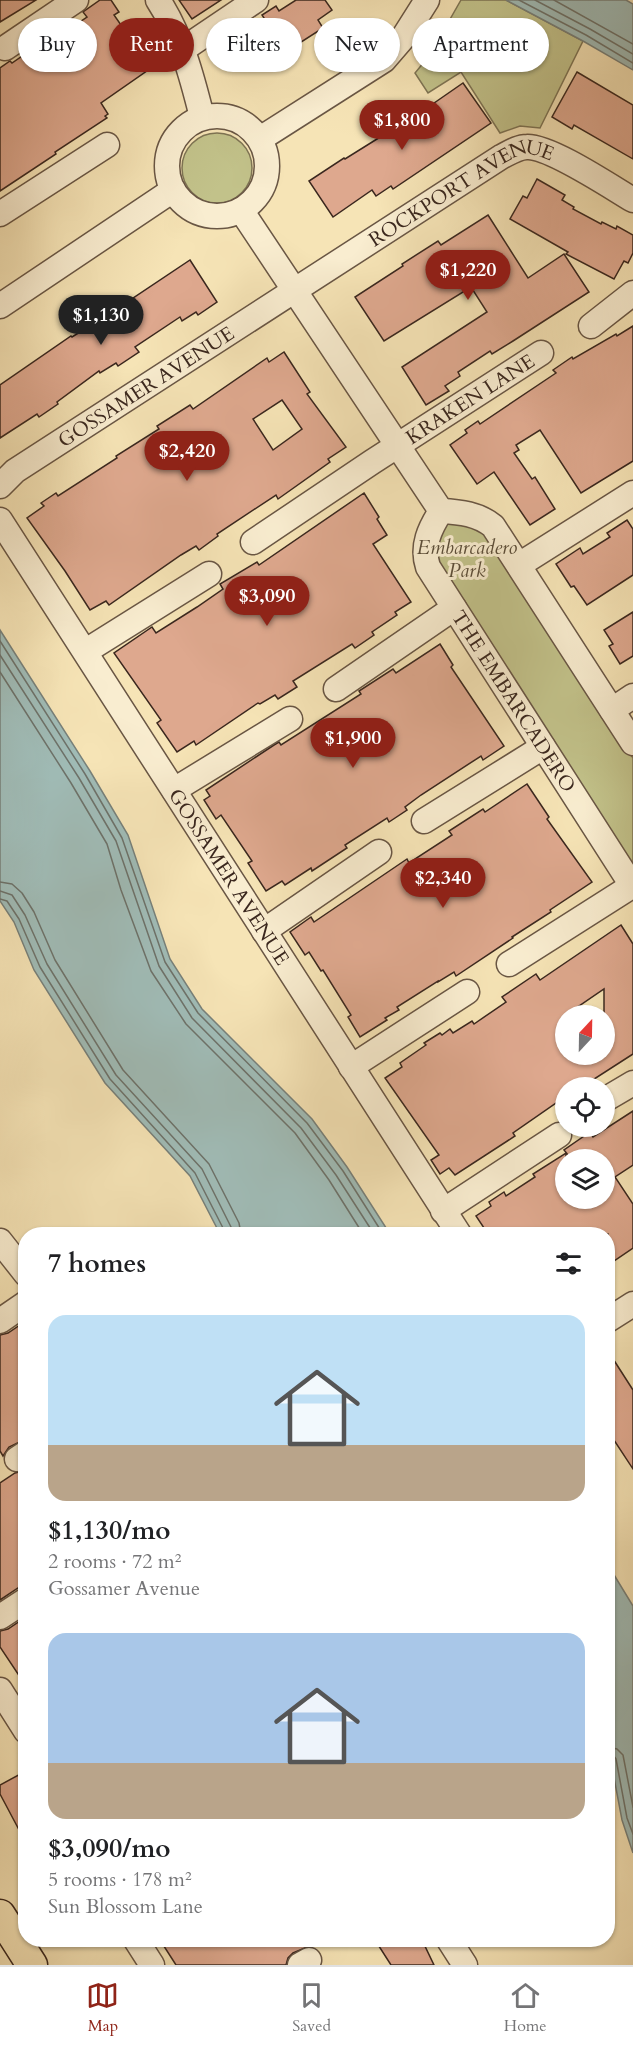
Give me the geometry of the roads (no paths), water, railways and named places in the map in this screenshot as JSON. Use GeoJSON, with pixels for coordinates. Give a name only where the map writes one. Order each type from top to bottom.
{"type":"FeatureCollection","features":[{"type":"Feature","properties":{"kind":"main road"},"geometry":{"type":"LineString","coordinates":[[0,1915],[18,1943]]}},
{"type":"Feature","properties":{"kind":"main road"},"geometry":{"type":"LineString","coordinates":[[20,1947],[32,1965]]}},
{"type":"Feature","properties":{"kind":"street"},"geometry":{"type":"LineString","coordinates":[[5,48],[76,0]]}},
{"type":"Feature","properties":{"kind":"street"},"geometry":{"type":"LineString","coordinates":[[158,0],[169,18]]}},
{"type":"Feature","properties":{"kind":"street"},"geometry":{"type":"LineString","coordinates":[[194,42],[256,0]]}},
{"type":"Feature","properties":{"kind":"street"},"geometry":{"type":"LineString","coordinates":[[260,139],[384,60],[403,38],[427,0]]}},
{"type":"Feature","properties":{"kind":"street"},"geometry":{"type":"LineString","coordinates":[[189,72],[202,117]]}},
{"type":"Feature","properties":{"kind":"street"},"geometry":{"type":"LineString","coordinates":[[202,117],[231,118],[247,126],[260,139],[266,154],[267,171],[263,187],[254,200],[241,210],[226,215],[210,215],[195,211],[173,190],[168,174],[168,158],[173,143],[182,130],[202,117]]}},
{"type":"Feature","properties":{"kind":"street"},"geometry":{"type":"LineString","coordinates":[[0,214],[107,145]]}},
{"type":"Feature","properties":{"kind":"street","name":"ROCKPORT AVENUE"},"geometry":{"type":"LineString","coordinates":[[295,291],[501,157],[525,147],[539,148],[553,154],[633,200]]}},
{"type":"Feature","properties":{"kind":"street"},"geometry":{"type":"LineString","coordinates":[[0,306],[173,190]]}},
{"type":"Feature","properties":{"kind":"street"},"geometry":{"type":"LineString","coordinates":[[241,210],[441,511],[461,512],[479,517],[493,526],[633,743]]}},
{"type":"Feature","properties":{"kind":"street","name":"GOSSAMER AVENUE"},"geometry":{"type":"LineString","coordinates":[[0,486],[15,471],[295,291]]}},
{"type":"Feature","properties":{"kind":"street"},"geometry":{"type":"LineString","coordinates":[[591,326],[633,292]]}},
{"type":"Feature","properties":{"kind":"street","name":"KRAKEN LANE"},"geometry":{"type":"LineString","coordinates":[[253,542],[541,353]]}},
{"type":"Feature","properties":{"kind":"street"},"geometry":{"type":"LineString","coordinates":[[519,565],[633,493]]}},
{"type":"Feature","properties":{"kind":"street","name":"THE EMBARCADERO"},"geometry":{"type":"LineString","coordinates":[[441,511],[431,527],[425,548],[428,567],[632,886]]}},
{"type":"Feature","properties":{"kind":"street","name":"GOSSAMER AVENUE"},"geometry":{"type":"LineString","coordinates":[[0,520],[454,1227]]}},
{"type":"Feature","properties":{"kind":"street"},"geometry":{"type":"LineString","coordinates":[[86,651],[209,573]]}},
{"type":"Feature","properties":{"kind":"street"},"geometry":{"type":"LineString","coordinates":[[336,689],[454,608]]}},
{"type":"Feature","properties":{"kind":"street"},"geometry":{"type":"LineString","coordinates":[[612,710],[633,696]]}},
{"type":"Feature","properties":{"kind":"street"},"geometry":{"type":"LineString","coordinates":[[174,790],[290,718]]}},
{"type":"Feature","properties":{"kind":"street"},"geometry":{"type":"LineString","coordinates":[[424,821],[543,747]]}},
{"type":"Feature","properties":{"kind":"street"},"geometry":{"type":"LineString","coordinates":[[264,931],[379,852]]}},
{"type":"Feature","properties":{"kind":"street"},"geometry":{"type":"LineString","coordinates":[[509,964],[632,886]]}},
{"type":"Feature","properties":{"kind":"street"},"geometry":{"type":"LineString","coordinates":[[351,1067],[467,992]]}},
{"type":"Feature","properties":{"kind":"street"},"geometry":{"type":"LineString","coordinates":[[615,1094],[633,1083]]}},
{"type":"Feature","properties":{"kind":"street"},"geometry":{"type":"LineString","coordinates":[[443,1211],[556,1137]]}},
{"type":"Feature","properties":{"kind":"street"},"geometry":{"type":"LineString","coordinates":[[0,1241],[18,1264]]}},
{"type":"Feature","properties":{"kind":"street"},"geometry":{"type":"LineString","coordinates":[[0,1321],[18,1309]]}},
{"type":"Feature","properties":{"kind":"street"},"geometry":{"type":"LineString","coordinates":[[0,1617],[18,1605]]}},
{"type":"Feature","properties":{"kind":"street"},"geometry":{"type":"LineString","coordinates":[[0,1690],[13,1722]]}},
{"type":"Feature","properties":{"kind":"street"},"geometry":{"type":"LineString","coordinates":[[140,1947],[152,1965]]}},
{"type":"Feature","properties":{"kind":"street"},"geometry":{"type":"LineString","coordinates":[[453,1947],[465,1965]]}},
{"type":"Feature","properties":{"kind":"water"},"geometry":{"type":"Polygon","coordinates":[[[506,0],[626,0],[633,4],[633,70],[549,23],[549,18],[540,18],[506,0]]]}},
{"type":"Feature","properties":{"kind":"water"},"geometry":{"type":"Polygon","coordinates":[[[0,630],[128,835],[170,959],[202,1009],[312,1119],[347,1167],[386,1227],[216,1227],[190,1176],[105,1083],[34,970],[14,922],[0,901],[0,630]]]}},
{"type":"Feature","properties":{"kind":"water"},"geometry":{"type":"Polygon","coordinates":[[[615,1576],[633,1606],[633,1853],[622,1820],[615,1783],[615,1576]]]}},
{"type":"Feature","properties":{"kind":"park label","name":"Embarcadero Park"},"geometry":{"type":"Point","coordinates":[467,558]}}]}
